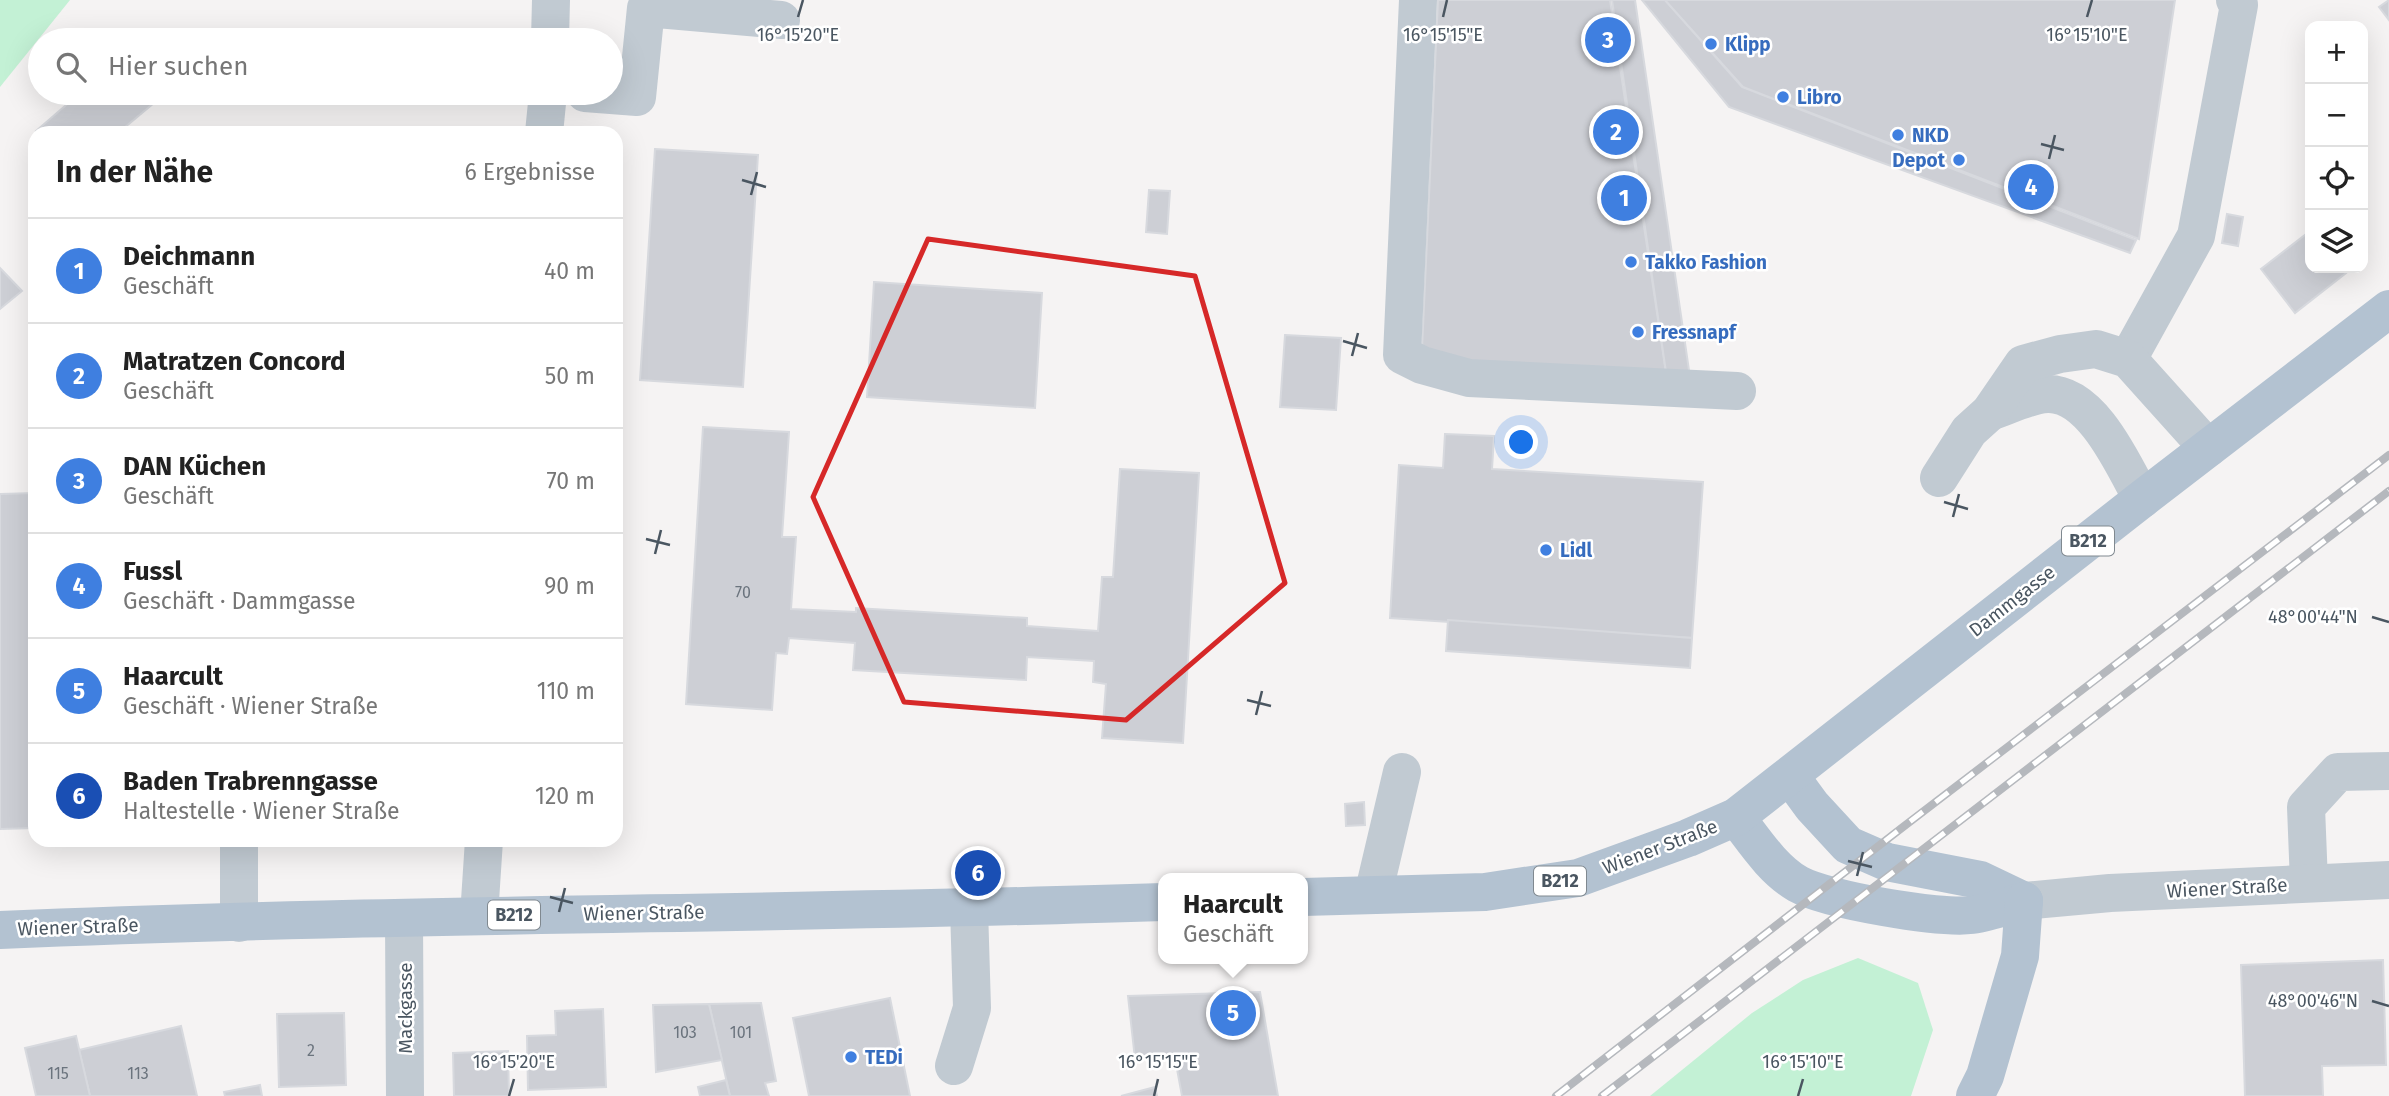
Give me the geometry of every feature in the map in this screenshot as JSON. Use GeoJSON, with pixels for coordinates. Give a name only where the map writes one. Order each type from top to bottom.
{"type":"FeatureCollection","features":[{"type":"Feature","properties":{"kind":"main road","name":"Dammgasse"},"geometry":{"type":"LineString","coordinates":[[1736,817],[2389,309]]}},
{"type":"Feature","properties":{"kind":"main road"},"geometry":{"type":"LineString","coordinates":[[1790,776],[1812,806],[1848,845],[1887,862],[1980,880],[2024,901],[2020,956],[1985,1076],[1975,1096]]}},
{"type":"Feature","properties":{"kind":"main road","name":"Wiener Straße"},"geometry":{"type":"LineString","coordinates":[[1308,897],[1485,892],[1578,878],[1688,838],[1736,817],[1774,865],[1798,884],[1838,898],[1928,913],[1972,916],[2024,901]]}},
{"type":"Feature","properties":{"kind":"main road","name":"Wiener Straße"},"geometry":{"type":"LineString","coordinates":[[0,930],[479,916],[1158,902]]}},
{"type":"Feature","properties":{"kind":"street"},"geometry":{"type":"LineString","coordinates":[[550,28],[551,0]]}},
{"type":"Feature","properties":{"kind":"street"},"geometry":{"type":"LineString","coordinates":[[1418,0],[1402,355],[1422,365],[1469,379],[1737,391]]}},
{"type":"Feature","properties":{"kind":"street"},"geometry":{"type":"LineString","coordinates":[[2128,359],[2196,236],[2239,5],[2235,0]]}},
{"type":"Feature","properties":{"kind":"street"},"geometry":{"type":"LineString","coordinates":[[623,96],[637,97],[646,8],[781,20]]}},
{"type":"Feature","properties":{"kind":"street"},"geometry":{"type":"LineString","coordinates":[[545,126],[547,105]]}},
{"type":"Feature","properties":{"kind":"street"},"geometry":{"type":"LineString","coordinates":[[1939,478],[1969,431],[1990,412],[2023,364],[2060,354],[2096,349],[2128,359],[2208,448]]}},
{"type":"Feature","properties":{"kind":"street"},"geometry":{"type":"LineString","coordinates":[[1990,412],[2048,394],[2072,400],[2106,433],[2142,499]]}},
{"type":"Feature","properties":{"kind":"street"},"geometry":{"type":"LineString","coordinates":[[2309,883],[2305,807],[2338,772],[2389,771]]}},
{"type":"Feature","properties":{"kind":"street"},"geometry":{"type":"LineString","coordinates":[[1373,895],[1402,772]]}},
{"type":"Feature","properties":{"kind":"street"},"geometry":{"type":"LineString","coordinates":[[239,847],[239,923]]}},
{"type":"Feature","properties":{"kind":"street"},"geometry":{"type":"LineString","coordinates":[[479,916],[484,847]]}},
{"type":"Feature","properties":{"kind":"street","name":"Wiener Straße"},"geometry":{"type":"LineString","coordinates":[[2024,901],[2110,893],[2389,880]]}},
{"type":"Feature","properties":{"kind":"street"},"geometry":{"type":"LineString","coordinates":[[954,1066],[972,1008],[970,908]]}},
{"type":"Feature","properties":{"kind":"street","name":"Mackgasse"},"geometry":{"type":"LineString","coordinates":[[404,919],[405,1096]]}},
{"type":"Feature","properties":{"kind":"highlighted area"},"geometry":{"type":"Polygon","coordinates":[[[928,239],[1195,276],[1285,583],[1126,720],[904,702],[813,497],[928,239]]]}},
{"type":"Feature","properties":{"kind":"green space"},"geometry":{"type":"Polygon","coordinates":[[[0,0],[70,0],[47,28],[28,28],[28,52],[0,87],[0,0]]]}},
{"type":"Feature","properties":{"kind":"green space"},"geometry":{"type":"Polygon","coordinates":[[[1858,958],[1918,983],[1933,1030],[1911,1096],[1650,1096],[1752,1013],[1803,980],[1858,958]]]}},
{"type":"Feature","properties":{"kind":"building"},"geometry":{"type":"Polygon","coordinates":[[[1438,0],[1610,0],[1668,386],[1501,375],[1422,349],[1438,0]]]}},
{"type":"Feature","properties":{"kind":"building"},"geometry":{"type":"Polygon","coordinates":[[[1612,0],[1635,0],[1691,384],[1668,386],[1612,0]]]}},
{"type":"Feature","properties":{"kind":"building"},"geometry":{"type":"Polygon","coordinates":[[[1642,0],[1665,0],[1742,87],[2136,240],[2130,253],[1729,107],[1642,0]]]}},
{"type":"Feature","properties":{"kind":"building"},"geometry":{"type":"Polygon","coordinates":[[[1665,0],[2175,0],[2139,239],[1743,87],[1665,0]]]}},
{"type":"Feature","properties":{"kind":"building"},"geometry":{"type":"Polygon","coordinates":[[[2389,0],[2389,20],[2379,7],[2389,0]]]}},
{"type":"Feature","properties":{"kind":"building"},"geometry":{"type":"Polygon","coordinates":[[[66,105],[152,105],[126,126],[42,126],[66,105]]]}},
{"type":"Feature","properties":{"kind":"building"},"geometry":{"type":"Polygon","coordinates":[[[655,149],[758,155],[743,387],[640,380],[655,149]]]}},
{"type":"Feature","properties":{"kind":"building"},"geometry":{"type":"Polygon","coordinates":[[[1149,190],[1170,191],[1167,234],[1146,232],[1149,190]]]}},
{"type":"Feature","properties":{"kind":"building"},"geometry":{"type":"Polygon","coordinates":[[[2227,214],[2243,217],[2238,246],[2222,243],[2227,214]]]}},
{"type":"Feature","properties":{"kind":"building"},"geometry":{"type":"Polygon","coordinates":[[[2305,235],[2305,273],[2346,273],[2295,313],[2261,269],[2305,235]]]}},
{"type":"Feature","properties":{"kind":"building"},"geometry":{"type":"Polygon","coordinates":[[[0,268],[22,291],[0,309],[0,268]]]}},
{"type":"Feature","properties":{"kind":"building"},"geometry":{"type":"Polygon","coordinates":[[[874,282],[1042,293],[1035,408],[867,397],[874,282]]]}},
{"type":"Feature","properties":{"kind":"building"},"geometry":{"type":"Polygon","coordinates":[[[1285,335],[1341,338],[1336,410],[1280,407],[1285,335]]]}},
{"type":"Feature","properties":{"kind":"building"},"geometry":{"type":"Polygon","coordinates":[[[703,427],[789,432],[782,537],[796,537],[791,609],[856,612],[856,608],[1027,618],[1027,626],[1098,631],[1102,577],[1113,577],[1120,469],[1199,473],[1183,743],[1102,738],[1106,684],[1093,682],[1094,661],[1027,657],[1026,680],[853,670],[855,643],[789,638],[787,654],[776,653],[772,710],[686,704],[703,427]]]}},
{"type":"Feature","properties":{"kind":"building","name":"Lidl"},"geometry":{"type":"Polygon","coordinates":[[[1445,434],[1494,436],[1492,469],[1703,482],[1692,638],[1390,618],[1399,465],[1443,468],[1445,434]]]}},
{"type":"Feature","properties":{"kind":"building"},"geometry":{"type":"Polygon","coordinates":[[[28,493],[28,828],[0,829],[0,494],[28,493]]]}},
{"type":"Feature","properties":{"kind":"building"},"geometry":{"type":"Polygon","coordinates":[[[1448,620],[1692,638],[1690,668],[1446,651],[1448,620]]]}},
{"type":"Feature","properties":{"kind":"building"},"geometry":{"type":"Polygon","coordinates":[[[1364,802],[1365,825],[1346,826],[1345,804],[1364,802]]]}},
{"type":"Feature","properties":{"kind":"building"},"geometry":{"type":"Polygon","coordinates":[[[2383,960],[2386,1065],[2322,1066],[2323,1096],[2245,1096],[2241,965],[2383,960]]]}},
{"type":"Feature","properties":{"kind":"building"},"geometry":{"type":"Polygon","coordinates":[[[1260,992],[1278,1096],[1182,1096],[1175,1058],[1135,1059],[1128,996],[1260,992]]]}},
{"type":"Feature","properties":{"kind":"building","name":"TEDi"},"geometry":{"type":"Polygon","coordinates":[[[890,998],[910,1096],[809,1096],[793,1018],[890,998]]]}},
{"type":"Feature","properties":{"kind":"building"},"geometry":{"type":"Polygon","coordinates":[[[761,1003],[776,1081],[765,1083],[769,1096],[730,1096],[709,1004],[761,1003]]]}},
{"type":"Feature","properties":{"kind":"building"},"geometry":{"type":"Polygon","coordinates":[[[709,1004],[722,1060],[656,1072],[653,1005],[709,1004]]]}},
{"type":"Feature","properties":{"kind":"building"},"geometry":{"type":"Polygon","coordinates":[[[603,1009],[606,1087],[528,1090],[527,1036],[556,1035],[555,1011],[603,1009]]]}},
{"type":"Feature","properties":{"kind":"building"},"geometry":{"type":"Polygon","coordinates":[[[344,1013],[346,1085],[279,1087],[277,1014],[344,1013]]]}},
{"type":"Feature","properties":{"kind":"building"},"geometry":{"type":"Polygon","coordinates":[[[181,1026],[197,1096],[90,1096],[79,1050],[181,1026]]]}},
{"type":"Feature","properties":{"kind":"building"},"geometry":{"type":"Polygon","coordinates":[[[76,1036],[90,1096],[36,1096],[25,1048],[76,1036]]]}},
{"type":"Feature","properties":{"kind":"building"},"geometry":{"type":"Polygon","coordinates":[[[508,1051],[509,1096],[454,1096],[453,1053],[508,1051]]]}},
{"type":"Feature","properties":{"kind":"building"},"geometry":{"type":"Polygon","coordinates":[[[726,1080],[730,1096],[700,1096],[698,1087],[726,1080]]]}},
{"type":"Feature","properties":{"kind":"building"},"geometry":{"type":"Polygon","coordinates":[[[260,1085],[262,1096],[225,1096],[224,1092],[260,1085]]]}},
{"type":"Feature","properties":{"kind":"building"},"geometry":{"type":"Polygon","coordinates":[[[1155,1087],[1157,1096],[1121,1096],[1155,1087]]]}},
{"type":"Feature","properties":{"kind":"railway"},"geometry":{"type":"LineString","coordinates":[[1556,1096],[2389,455]]}},
{"type":"Feature","properties":{"kind":"railway"},"geometry":{"type":"LineString","coordinates":[[1602,1096],[2389,491]]}},
{"type":"Feature","properties":{"kind":"place","name":"DAN Küchen"},"geometry":{"type":"Point","coordinates":[1608,40]}},
{"type":"Feature","properties":{"kind":"place","name":"Klipp"},"geometry":{"type":"Point","coordinates":[1711,44]}},
{"type":"Feature","properties":{"kind":"place","name":"Libro"},"geometry":{"type":"Point","coordinates":[1783,97]}},
{"type":"Feature","properties":{"kind":"place","name":"Matratzen Concord"},"geometry":{"type":"Point","coordinates":[1616,132]}},
{"type":"Feature","properties":{"kind":"place","name":"NKD"},"geometry":{"type":"Point","coordinates":[1898,135]}},
{"type":"Feature","properties":{"kind":"place","name":"Depot"},"geometry":{"type":"Point","coordinates":[1959,160]}},
{"type":"Feature","properties":{"kind":"place","name":"Fussl"},"geometry":{"type":"Point","coordinates":[2031,187]}},
{"type":"Feature","properties":{"kind":"place","name":"Deichmann"},"geometry":{"type":"Point","coordinates":[1624,198]}},
{"type":"Feature","properties":{"kind":"place","name":"Takko Fashion"},"geometry":{"type":"Point","coordinates":[1631,262]}},
{"type":"Feature","properties":{"kind":"place","name":"Fressnapf"},"geometry":{"type":"Point","coordinates":[1638,332]}},
{"type":"Feature","properties":{"kind":"place","name":"Lidl"},"geometry":{"type":"Point","coordinates":[1546,550]}},
{"type":"Feature","properties":{"kind":"place","name":"Baden Trabrenngasse"},"geometry":{"type":"Point","coordinates":[978,873]}},
{"type":"Feature","properties":{"kind":"place","name":"Haarcult"},"geometry":{"type":"Point","coordinates":[1233,1013]}},
{"type":"Feature","properties":{"kind":"place","name":"TEDi"},"geometry":{"type":"Point","coordinates":[851,1057]}}]}
